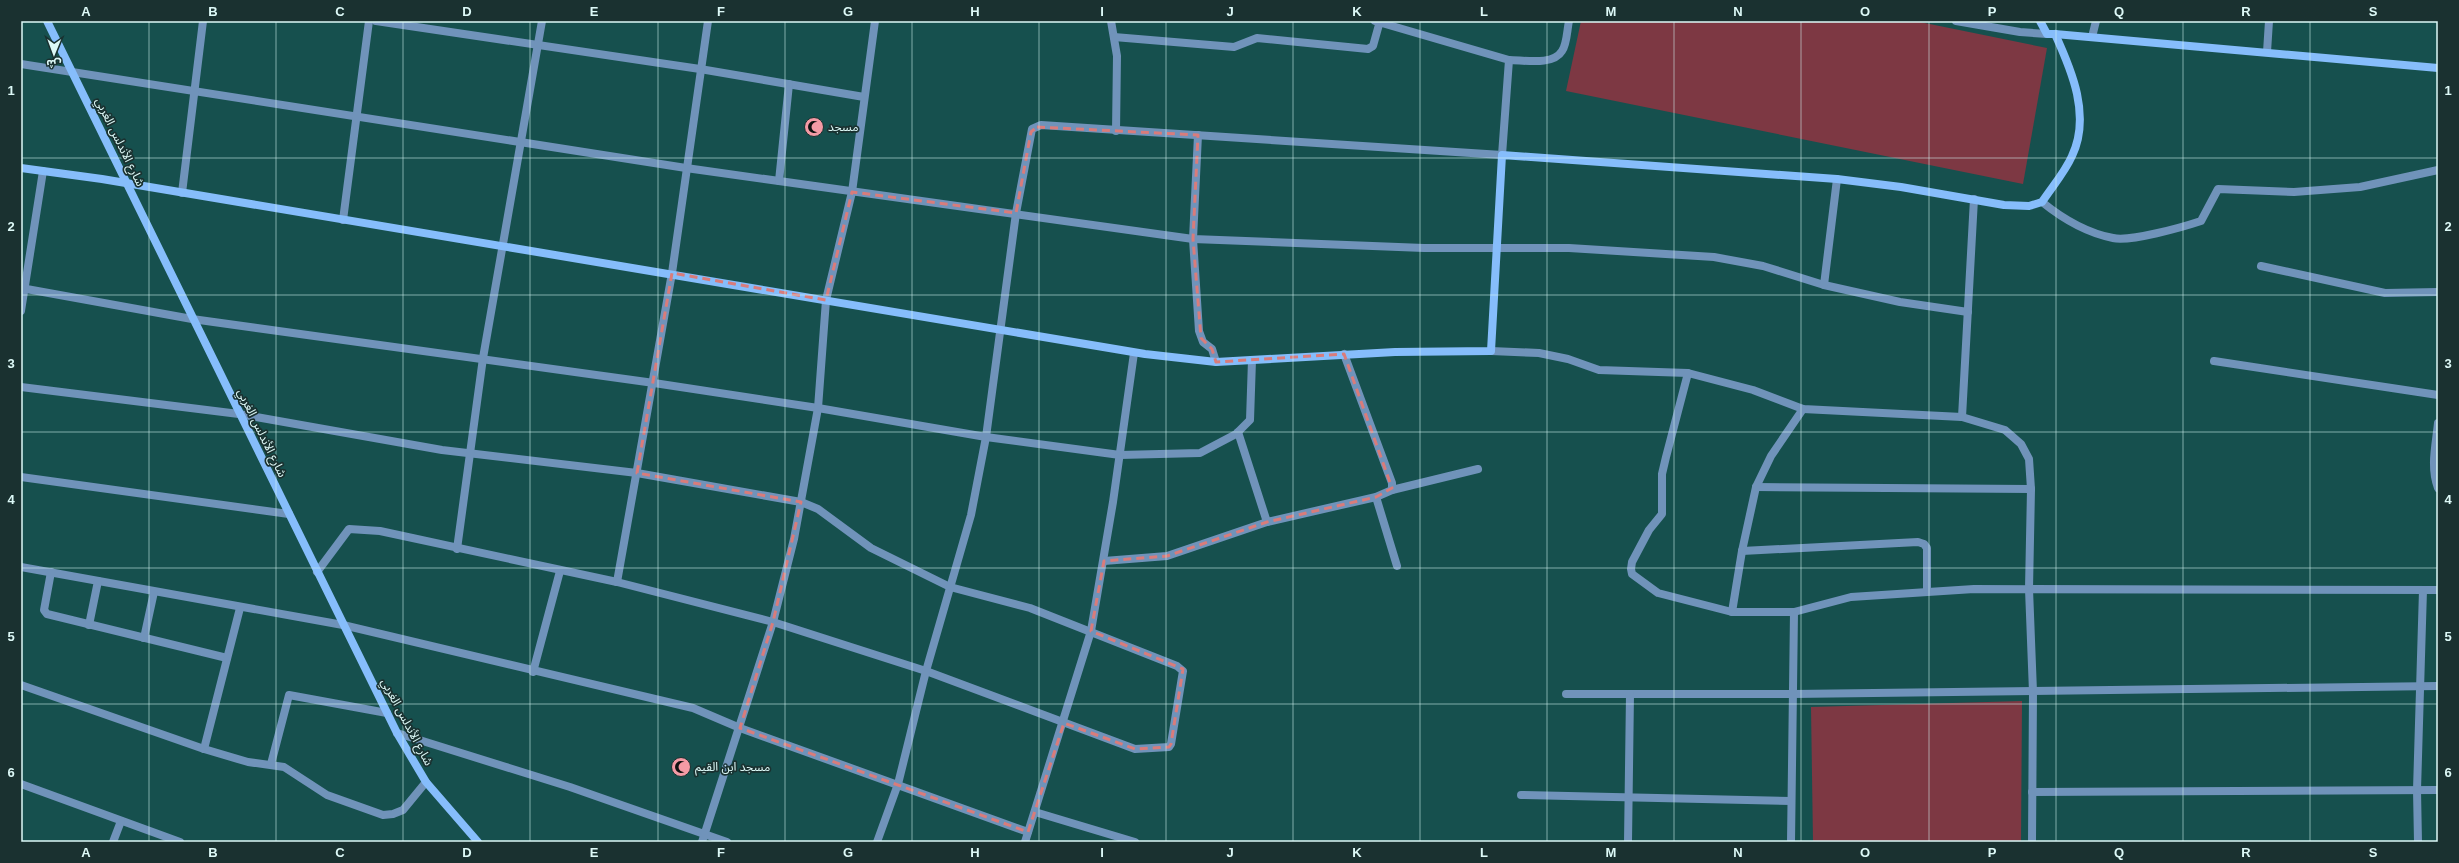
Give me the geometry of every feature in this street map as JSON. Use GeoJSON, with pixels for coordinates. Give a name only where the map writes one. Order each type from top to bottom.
{"type":"FeatureCollection","features":[{"type":"Feature","properties":{"kind":"street","name":"شارع الأندلس الغربي"},"geometry":{"type":"LineString","coordinates":[[48,21],[192,319],[397,733],[426,782],[478,842]]}},
{"type":"Feature","properties":{"kind":"street"},"geometry":{"type":"LineString","coordinates":[[182,193],[203,21]]}},
{"type":"Feature","properties":{"kind":"street"},"geometry":{"type":"LineString","coordinates":[[343,220],[369,21]]}},
{"type":"Feature","properties":{"kind":"street"},"geometry":{"type":"LineString","coordinates":[[376,21],[700,69],[864,97]]}},
{"type":"Feature","properties":{"kind":"street"},"geometry":{"type":"LineString","coordinates":[[457,549],[483,358],[542,21]]}},
{"type":"Feature","properties":{"kind":"street"},"geometry":{"type":"LineString","coordinates":[[617,582],[654,383],[672,273],[708,21]]}},
{"type":"Feature","properties":{"kind":"street"},"geometry":{"type":"LineString","coordinates":[[704,838],[773,622],[794,538],[818,408],[826,300],[852,192],[875,21]]}},
{"type":"Feature","properties":{"kind":"street"},"geometry":{"type":"LineString","coordinates":[[1111,21],[1118,56],[1116,131]]}},
{"type":"Feature","properties":{"kind":"street"},"geometry":{"type":"LineString","coordinates":[[1114,36],[1234,47],[1257,38],[1368,48],[1373,46],[1378,21],[1509,60],[1548,60],[1557,57],[1563,51],[1569,21]]}},
{"type":"Feature","properties":{"kind":"street"},"geometry":{"type":"LineString","coordinates":[[1956,21],[2020,32],[2267,52],[2438,68]]}},
{"type":"Feature","properties":{"kind":"street"},"geometry":{"type":"LineString","coordinates":[[877,842],[898,784],[926,671],[972,515],[986,437],[1016,213],[1032,129],[1041,125],[1502,155],[1837,179],[1902,187],[2004,205],[2029,206],[2042,202],[2072,155],[2080,128],[2079,99],[2065,56],[2051,34],[2040,21]]}},
{"type":"Feature","properties":{"kind":"street"},"geometry":{"type":"LineString","coordinates":[[2092,37],[2096,21]]}},
{"type":"Feature","properties":{"kind":"street"},"geometry":{"type":"LineString","coordinates":[[2267,52],[2269,21]]}},
{"type":"Feature","properties":{"kind":"street"},"geometry":{"type":"LineString","coordinates":[[1491,351],[1496,249],[1509,60]]}},
{"type":"Feature","properties":{"kind":"street"},"geometry":{"type":"LineString","coordinates":[[21,64],[356,118],[521,141],[686,168],[1194,239],[1496,249],[1568,248],[1714,257],[1763,266],[1824,285],[1900,302],[1968,312]]}},
{"type":"Feature","properties":{"kind":"street"},"geometry":{"type":"LineString","coordinates":[[779,181],[789,84]]}},
{"type":"Feature","properties":{"kind":"street"},"geometry":{"type":"LineString","coordinates":[[1198,135],[1194,239],[1199,332],[1203,342],[1212,348],[1216,362]]}},
{"type":"Feature","properties":{"kind":"street"},"geometry":{"type":"LineString","coordinates":[[21,168],[126,183],[343,220],[672,273],[1134,353],[1216,362],[1344,354],[1491,351],[1538,353],[1568,359],[1599,370],[1688,373],[1753,390],[1803,409],[1962,417],[2005,430],[2021,444],[2029,459],[2031,489],[2029,589],[2033,692],[2032,842]]}},
{"type":"Feature","properties":{"kind":"street"},"geometry":{"type":"LineString","coordinates":[[2042,202],[2067,221],[2114,239],[2173,230],[2200,221],[2218,189],[2294,192],[2360,187],[2438,170]]}},
{"type":"Feature","properties":{"kind":"street"},"geometry":{"type":"LineString","coordinates":[[21,311],[23,288],[43,171]]}},
{"type":"Feature","properties":{"kind":"street"},"geometry":{"type":"LineString","coordinates":[[1824,285],[1837,179]]}},
{"type":"Feature","properties":{"kind":"street"},"geometry":{"type":"LineString","coordinates":[[1962,417],[1974,199]]}},
{"type":"Feature","properties":{"kind":"street"},"geometry":{"type":"LineString","coordinates":[[2261,266],[2385,293],[2438,292]]}},
{"type":"Feature","properties":{"kind":"street"},"geometry":{"type":"LineString","coordinates":[[23,288],[192,319],[483,358],[654,383],[818,408],[986,437],[1120,455],[1200,453],[1238,432],[1250,420],[1252,360]]}},
{"type":"Feature","properties":{"kind":"street"},"geometry":{"type":"LineString","coordinates":[[1025,842],[1064,723],[1091,631],[1104,561],[1134,353]]}},
{"type":"Feature","properties":{"kind":"street"},"geometry":{"type":"LineString","coordinates":[[1344,354],[1392,483],[1392,490]]}},
{"type":"Feature","properties":{"kind":"street"},"geometry":{"type":"LineString","coordinates":[[2214,361],[2438,395]]}},
{"type":"Feature","properties":{"kind":"street"},"geometry":{"type":"LineString","coordinates":[[1688,373],[1662,474],[1662,514],[1649,530],[1632,562],[1631,569],[1632,574],[1658,593],[1732,612],[1794,612],[1851,597],[1927,591],[2029,589],[2438,590]]}},
{"type":"Feature","properties":{"kind":"street"},"geometry":{"type":"LineString","coordinates":[[21,387],[239,414],[471,453],[637,473],[801,502],[818,509],[863,544],[950,587],[1026,606],[1183,669],[1171,744],[1169,747],[1135,749],[926,671],[773,622],[617,582],[457,549],[380,531],[355,528],[345,532],[317,572]]}},
{"type":"Feature","properties":{"kind":"street"},"geometry":{"type":"LineString","coordinates":[[1732,612],[1742,551],[1756,487],[1771,456],[1803,409]]}},
{"type":"Feature","properties":{"kind":"street"},"geometry":{"type":"LineString","coordinates":[[2438,422],[2434,460],[2434,478],[2438,488]]}},
{"type":"Feature","properties":{"kind":"street"},"geometry":{"type":"LineString","coordinates":[[1238,432],[1267,522]]}},
{"type":"Feature","properties":{"kind":"street"},"geometry":{"type":"LineString","coordinates":[[1104,561],[1166,556],[1267,522],[1376,497],[1392,490],[1478,469]]}},
{"type":"Feature","properties":{"kind":"street"},"geometry":{"type":"LineString","coordinates":[[21,477],[289,514]]}},
{"type":"Feature","properties":{"kind":"street"},"geometry":{"type":"LineString","coordinates":[[1756,487],[2031,489]]}},
{"type":"Feature","properties":{"kind":"street"},"geometry":{"type":"LineString","coordinates":[[1376,497],[1397,566]]}},
{"type":"Feature","properties":{"kind":"street"},"geometry":{"type":"LineString","coordinates":[[1742,551],[1918,542],[1924,544],[1927,548],[1927,591]]}},
{"type":"Feature","properties":{"kind":"street"},"geometry":{"type":"LineString","coordinates":[[21,566],[98,582],[343,625],[533,672],[693,708],[740,728],[1028,832]]}},
{"type":"Feature","properties":{"kind":"street"},"geometry":{"type":"LineString","coordinates":[[533,672],[560,571]]}},
{"type":"Feature","properties":{"kind":"street"},"geometry":{"type":"LineString","coordinates":[[51,572],[45,612],[227,658]]}},
{"type":"Feature","properties":{"kind":"street"},"geometry":{"type":"LineString","coordinates":[[89,624],[98,582]]}},
{"type":"Feature","properties":{"kind":"street"},"geometry":{"type":"LineString","coordinates":[[2418,842],[2417,790],[2424,590]]}},
{"type":"Feature","properties":{"kind":"street"},"geometry":{"type":"LineString","coordinates":[[144,638],[154,592]]}},
{"type":"Feature","properties":{"kind":"street"},"geometry":{"type":"LineString","coordinates":[[204,749],[240,608]]}},
{"type":"Feature","properties":{"kind":"street"},"geometry":{"type":"LineString","coordinates":[[1790,842],[1794,612]]}},
{"type":"Feature","properties":{"kind":"street"},"geometry":{"type":"LineString","coordinates":[[21,685],[204,749],[248,762],[284,767],[327,795],[383,815],[393,814],[403,810],[426,782]]}},
{"type":"Feature","properties":{"kind":"street"},"geometry":{"type":"LineString","coordinates":[[1566,694],[2033,692],[2438,686]]}},
{"type":"Feature","properties":{"kind":"street"},"geometry":{"type":"LineString","coordinates":[[1628,842],[1630,694]]}},
{"type":"Feature","properties":{"kind":"street"},"geometry":{"type":"LineString","coordinates":[[270,764],[289,696],[387,713]]}},
{"type":"Feature","properties":{"kind":"street"},"geometry":{"type":"LineString","coordinates":[[397,733],[570,786],[704,838],[727,842]]}},
{"type":"Feature","properties":{"kind":"street"},"geometry":{"type":"LineString","coordinates":[[21,784],[180,842]]}},
{"type":"Feature","properties":{"kind":"street"},"geometry":{"type":"LineString","coordinates":[[2032,792],[2438,790]]}},
{"type":"Feature","properties":{"kind":"street"},"geometry":{"type":"LineString","coordinates":[[1521,795],[1791,801]]}},
{"type":"Feature","properties":{"kind":"street"},"geometry":{"type":"LineString","coordinates":[[1035,812],[1135,842]]}},
{"type":"Feature","properties":{"kind":"street"},"geometry":{"type":"LineString","coordinates":[[113,842],[121,820]]}},
{"type":"Feature","properties":{"kind":"highlighted area"},"geometry":{"type":"Polygon","coordinates":[[[1037,127],[1198,135],[1193,239],[1201,338],[1212,349],[1216,362],[1344,354],[1392,488],[1376,497],[1267,522],[1167,556],[1104,561],[1091,631],[1183,669],[1171,744],[1169,747],[1135,749],[1064,723],[1028,832],[740,728],[773,622],[801,502],[637,473],[672,273],[826,300],[852,192],[1016,213],[1031,132],[1037,127]]]}},
{"type":"Feature","properties":{"kind":"shaded area"},"geometry":{"type":"Polygon","coordinates":[[[1581,21],[1915,21],[2047,48],[2023,184],[1566,91],[1581,21]]]}},
{"type":"Feature","properties":{"kind":"shaded area"},"geometry":{"type":"Polygon","coordinates":[[[2022,701],[2021,842],[1813,842],[1811,707],[2022,701]]]}},
{"type":"Feature","properties":{"kind":"place","name":"مسجد"},"geometry":{"type":"Point","coordinates":[814,127]}},
{"type":"Feature","properties":{"kind":"place","name":"مسجد ابن القيم"},"geometry":{"type":"Point","coordinates":[681,767]}}]}
